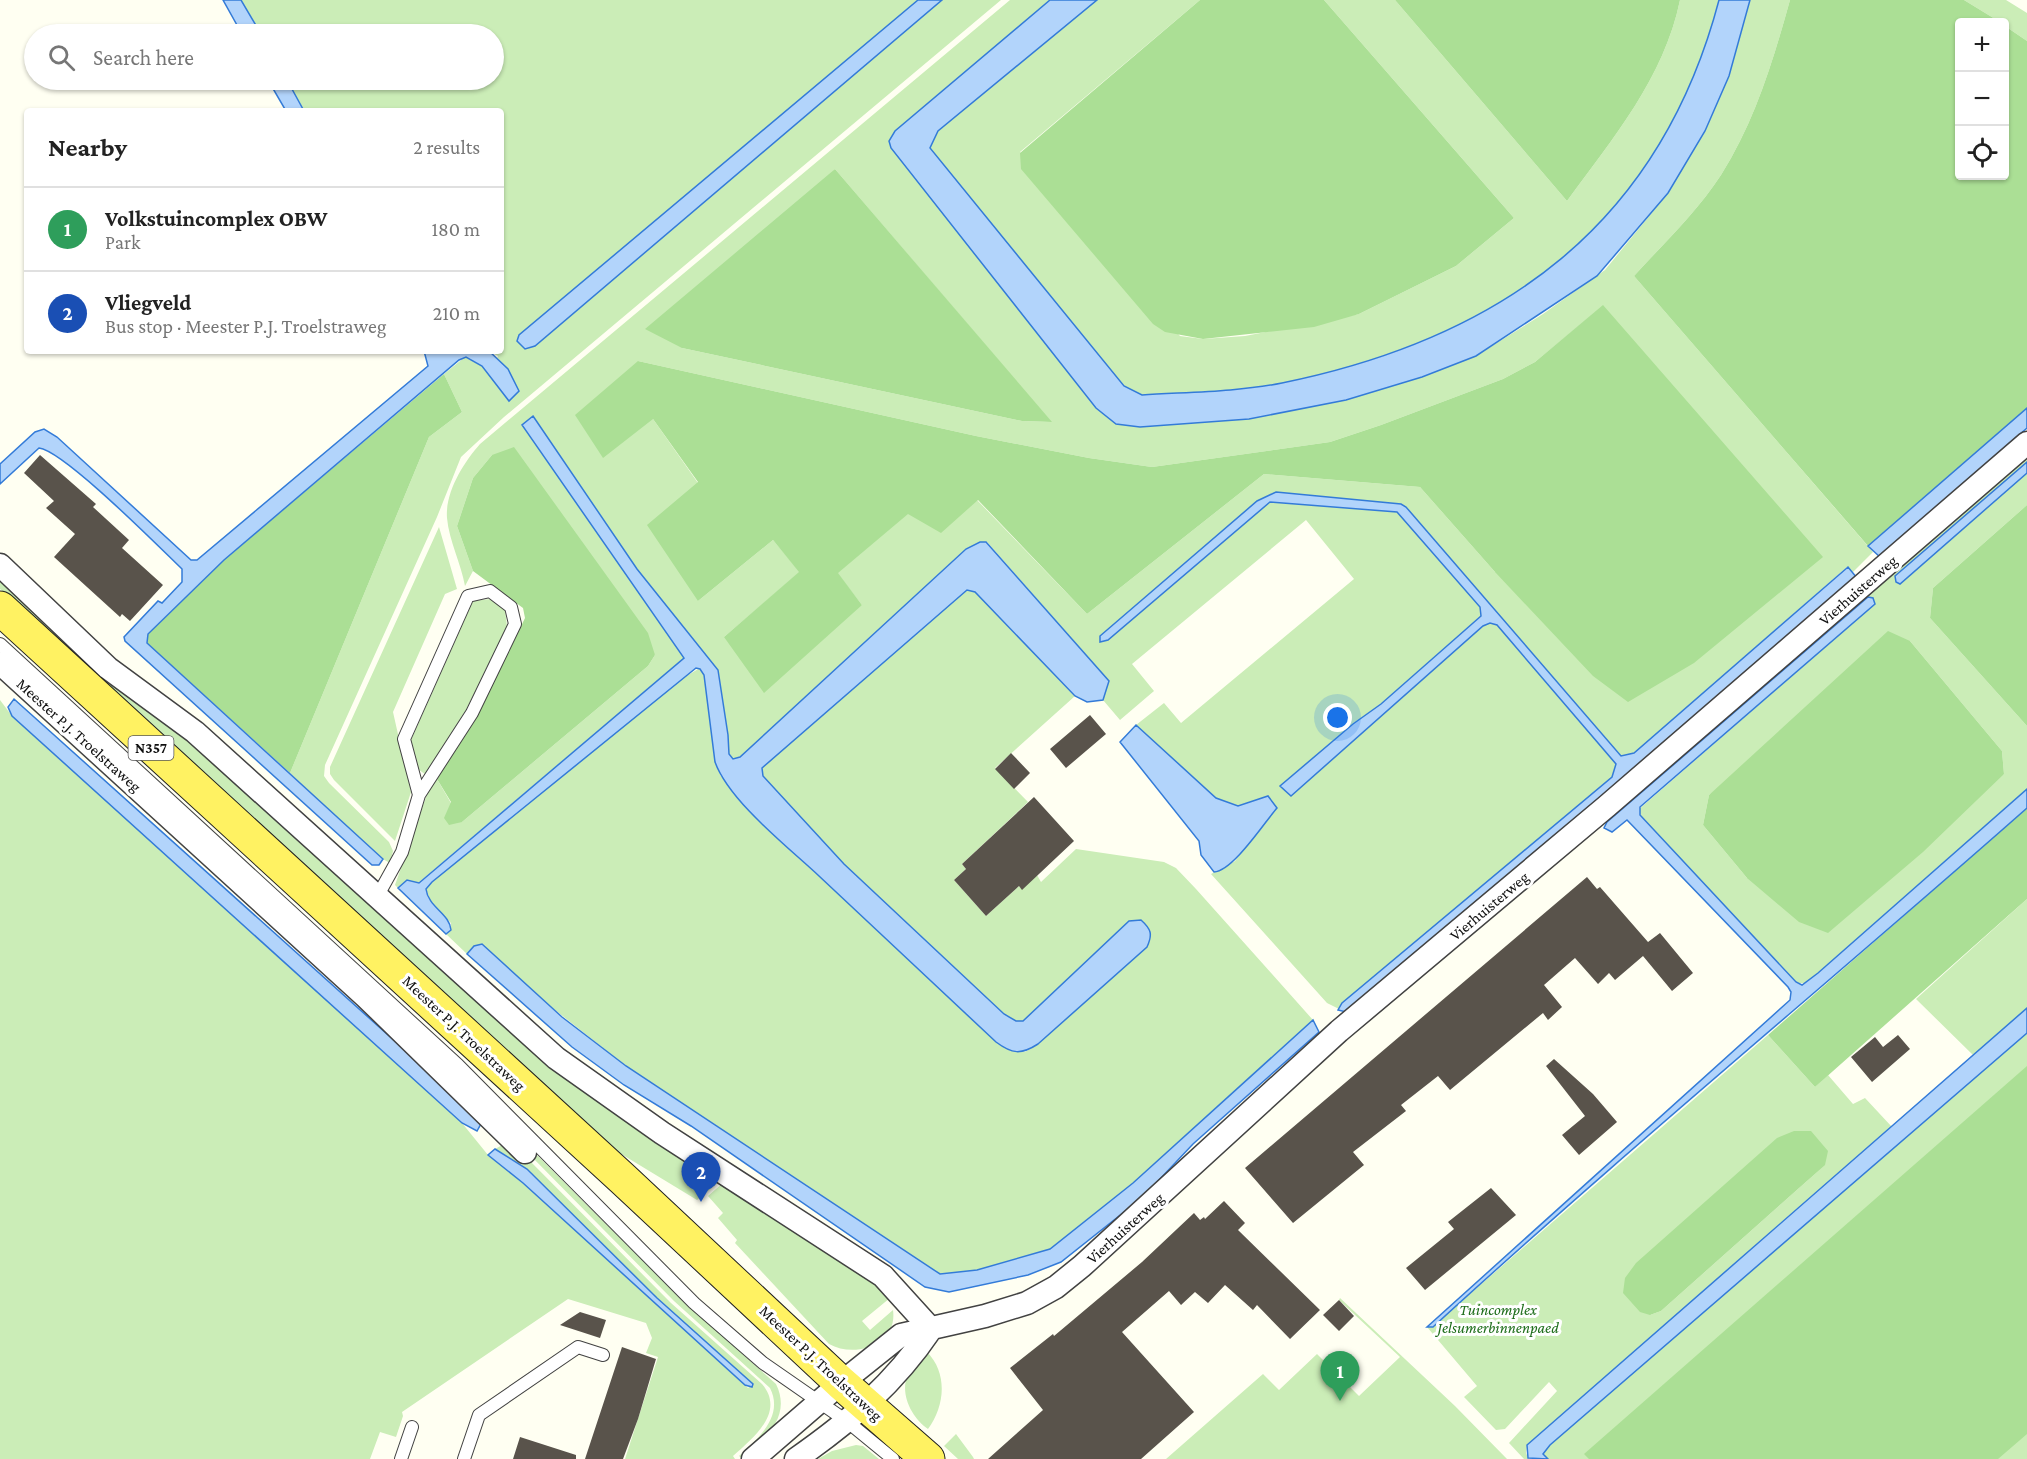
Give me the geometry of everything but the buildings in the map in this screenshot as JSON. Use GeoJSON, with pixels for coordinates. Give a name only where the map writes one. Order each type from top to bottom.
{"type":"FeatureCollection","features":[{"type":"Feature","properties":{"kind":"main road","name":"Meester P.J. Troelstraweg"},"geometry":{"type":"LineString","coordinates":[[0,608],[623,1179],[830,1392],[857,1414],[928,1459]]}},
{"type":"Feature","properties":{"kind":"street","name":"Vierhuisterweg"},"geometry":{"type":"LineString","coordinates":[[753,1459],[830,1392],[901,1335],[1027,1303],[1056,1287],[1082,1266],[1339,1032],[1607,806],[2027,444]]}},
{"type":"Feature","properties":{"kind":"street"},"geometry":{"type":"LineString","coordinates":[[0,565],[108,668],[195,732],[556,1058],[662,1133],[883,1276],[930,1329],[914,1354],[857,1414],[796,1459]]}},
{"type":"Feature","properties":{"kind":"street","name":"Meester P.J. Troelstraweg"},"geometry":{"type":"LineString","coordinates":[[0,663],[366,997],[525,1152]]}},
{"type":"Feature","properties":{"kind":"lane"},"geometry":{"type":"LineString","coordinates":[[377,897],[402,852],[419,795],[471,713],[514,624],[511,607],[490,591],[468,596],[404,739],[419,795]]}},
{"type":"Feature","properties":{"kind":"lane","name":"Meester P.J. Troelstraweg"},"geometry":{"type":"LineString","coordinates":[[0,644],[443,1050],[694,1303],[763,1363],[830,1392]]}},
{"type":"Feature","properties":{"kind":"lane"},"geometry":{"type":"LineString","coordinates":[[464,1459],[479,1415],[578,1347],[603,1355]]}},
{"type":"Feature","properties":{"kind":"lane","name":"Meester P.J. Troelstraweg"},"geometry":{"type":"LineString","coordinates":[[857,1414],[893,1459]]}},
{"type":"Feature","properties":{"kind":"lane"},"geometry":{"type":"LineString","coordinates":[[401,1459],[412,1427]]}},
{"type":"Feature","properties":{"kind":"green space"},"geometry":{"type":"Polygon","coordinates":[[[241,0],[918,0],[519,335],[518,341],[535,346],[942,0],[1001,0],[504,417],[461,457],[437,517],[325,765],[324,776],[329,783],[389,842],[393,851],[390,863],[379,857],[290,773],[429,437],[462,412],[444,374],[465,357],[482,366],[489,375],[498,356],[494,354],[504,354],[504,108],[302,108],[292,90],[504,90],[504,24],[255,24],[241,0]]]}},
{"type":"Feature","properties":{"kind":"green space"},"geometry":{"type":"Polygon","coordinates":[[[1010,0],[1050,0],[895,131],[889,141],[892,148],[1096,408],[1116,424],[1422,377],[1476,356],[1543,314],[1605,270],[1668,193],[1705,131],[1729,76],[1750,0],[1790,0],[1762,90],[1733,154],[1701,202],[1634,276],[1873,552],[1853,572],[1847,567],[1634,753],[1621,756],[1406,507],[1401,504],[1276,492],[1104,643],[1270,502],[1397,512],[1480,607],[1481,616],[1381,704],[1353,724],[1281,786],[1291,796],[1483,626],[1490,623],[1497,625],[1616,764],[1612,777],[1342,1003],[1339,1009],[1327,1003],[1211,874],[1235,861],[1259,829],[1267,796],[1238,806],[1216,798],[1136,725],[1164,703],[1181,723],[1354,579],[1306,520],[1132,664],[1154,691],[1120,720],[1103,700],[1109,681],[987,542],[980,542],[966,549],[740,757],[733,759],[729,754],[718,670],[637,569],[533,416],[522,425],[684,658],[418,883],[407,880],[398,888],[395,885],[427,794],[437,779],[462,822],[648,666],[655,655],[492,455],[473,478],[457,526],[473,571],[465,586],[450,535],[447,508],[457,478],[480,444],[1010,0]],[[835,169],[682,348],[1022,421],[1051,422],[835,169]],[[1603,306],[1535,362],[1503,379],[1381,425],[1330,442],[1152,467],[1089,458],[976,436],[638,361],[653,419],[698,483],[698,601],[773,540],[800,572],[724,637],[862,605],[837,573],[908,513],[977,500],[1087,614],[1264,474],[1420,487],[1495,572],[1603,306]]]}},
{"type":"Feature","properties":{"kind":"green space"},"geometry":{"type":"Polygon","coordinates":[[[1097,0],[1200,0],[1020,152],[1180,336],[1203,339],[1245,336],[1359,314],[1456,266],[1514,218],[1324,0],[1395,0],[1567,201],[1635,106],[1662,55],[1680,0],[1719,0],[1692,79],[1657,148],[1613,208],[1561,259],[1502,301],[1435,336],[1362,363],[1265,386],[1142,395],[1124,386],[929,148],[938,131],[1097,0]]]}},
{"type":"Feature","properties":{"kind":"green space"},"geometry":{"type":"Polygon","coordinates":[[[1200,0],[1324,0],[1514,218],[1456,266],[1359,314],[1314,327],[1203,339],[1165,332],[1153,324],[1021,169],[1020,153],[1200,0]]]}},
{"type":"Feature","properties":{"kind":"green space"},"geometry":{"type":"Polygon","coordinates":[[[1395,0],[1680,0],[1662,55],[1635,106],[1567,201],[1395,0]]]}},
{"type":"Feature","properties":{"kind":"green space"},"geometry":{"type":"Polygon","coordinates":[[[1790,0],[1964,0],[1993,18],[1955,18],[1955,180],[2009,180],[2009,29],[2027,41],[2027,408],[1868,546],[1634,276],[1701,202],[1721,175],[1744,133],[1777,45],[1790,0]]]}},
{"type":"Feature","properties":{"kind":"green space"},"geometry":{"type":"Polygon","coordinates":[[[1964,0],[2006,0],[2027,13],[2027,41],[2009,29],[2009,18],[1993,18],[1964,0]]]}},
{"type":"Feature","properties":{"kind":"green space"},"geometry":{"type":"Polygon","coordinates":[[[835,169],[1052,422],[1022,421],[682,348],[645,329],[835,169]]]}},
{"type":"Feature","properties":{"kind":"green space"},"geometry":{"type":"Polygon","coordinates":[[[1603,305],[1823,557],[1694,663],[1628,702],[1593,676],[1495,572],[1420,487],[1264,474],[1087,614],[978,500],[941,533],[908,514],[838,573],[862,605],[764,693],[724,637],[799,572],[773,540],[698,601],[647,525],[698,482],[653,419],[603,458],[575,415],[638,361],[976,436],[1089,458],[1152,467],[1330,442],[1381,425],[1503,379],[1535,362],[1603,305]]]}},
{"type":"Feature","properties":{"kind":"green space"},"geometry":{"type":"Polygon","coordinates":[[[444,374],[462,412],[429,437],[290,773],[147,643],[148,634],[224,560],[444,374]]]}},
{"type":"Feature","properties":{"kind":"green space"},"geometry":{"type":"Polygon","coordinates":[[[514,447],[648,633],[655,655],[648,666],[462,822],[449,825],[444,818],[451,802],[437,779],[474,722],[525,618],[523,608],[473,571],[457,526],[473,478],[492,455],[514,447]]]}},
{"type":"Feature","properties":{"kind":"green space"},"geometry":{"type":"Polygon","coordinates":[[[2027,452],[2027,462],[1895,576],[1896,582],[1900,584],[2027,473],[2027,505],[1933,588],[1930,618],[2027,726],[2027,789],[1807,983],[1796,983],[1643,819],[1638,810],[1875,604],[1873,598],[1868,597],[1607,822],[1604,817],[2027,452]],[[1910,641],[1709,795],[1703,825],[1747,878],[2004,774],[2002,751],[1910,641]]]}},
{"type":"Feature","properties":{"kind":"green space"},"geometry":{"type":"Polygon","coordinates":[[[2027,505],[2027,726],[1930,618],[1933,588],[2027,505]]]}},
{"type":"Feature","properties":{"kind":"green space"},"geometry":{"type":"Polygon","coordinates":[[[439,527],[457,589],[445,594],[393,712],[411,792],[395,841],[334,780],[330,774],[330,767],[439,527]]]}},
{"type":"Feature","properties":{"kind":"green space"},"geometry":{"type":"Polygon","coordinates":[[[0,579],[110,683],[170,726],[721,1180],[697,1200],[618,1152],[0,589],[0,579]]]}},
{"type":"Feature","properties":{"kind":"green space"},"geometry":{"type":"Polygon","coordinates":[[[967,590],[975,592],[1075,696],[995,768],[1028,802],[962,864],[966,869],[954,880],[986,916],[1019,886],[1022,889],[1037,875],[1041,882],[1076,849],[1164,862],[1176,868],[1196,889],[1313,1020],[1133,1183],[1050,1249],[977,1270],[940,1274],[626,1066],[474,946],[467,954],[446,934],[451,930],[451,923],[432,905],[426,889],[676,682],[700,668],[704,675],[720,775],[767,827],[1025,1052],[1038,1044],[1147,947],[1023,1021],[1016,1021],[1004,1014],[844,864],[763,776],[762,768],[967,590]]]}},
{"type":"Feature","properties":{"kind":"green space"},"geometry":{"type":"Polygon","coordinates":[[[490,599],[505,610],[507,626],[466,710],[425,774],[419,770],[411,740],[473,601],[490,599]]]}},
{"type":"Feature","properties":{"kind":"green space"},"geometry":{"type":"Polygon","coordinates":[[[1888,631],[1910,641],[2002,751],[2004,774],[1923,852],[1828,933],[1799,922],[1747,878],[1703,825],[1709,795],[1888,631]]]}},
{"type":"Feature","properties":{"kind":"green space"},"geometry":{"type":"Polygon","coordinates":[[[0,700],[12,716],[462,1123],[488,1155],[523,1183],[748,1388],[753,1384],[657,1298],[527,1169],[495,1149],[504,1144],[526,1157],[671,1303],[762,1384],[768,1394],[769,1414],[757,1433],[733,1456],[735,1459],[625,1459],[658,1357],[646,1353],[652,1338],[646,1323],[568,1299],[402,1412],[403,1416],[396,1437],[380,1432],[370,1459],[0,1459],[0,700]]]}},
{"type":"Feature","properties":{"kind":"green space"},"geometry":{"type":"Polygon","coordinates":[[[2027,808],[2027,899],[1815,1087],[1768,1035],[2027,808]]]}},
{"type":"Feature","properties":{"kind":"green space"},"geometry":{"type":"Polygon","coordinates":[[[2027,899],[2027,1008],[1973,1055],[1916,999],[2027,899]]]}},
{"type":"Feature","properties":{"kind":"green space"},"geometry":{"type":"Polygon","coordinates":[[[2027,1033],[2027,1459],[1548,1459],[1543,1454],[1550,1445],[2027,1033]]]}},
{"type":"Feature","properties":{"kind":"green space","name":"Tuincomplex Jelsumerbinnenpaed"},"geometry":{"type":"Polygon","coordinates":[[[1768,1035],[1815,1087],[1828,1075],[1853,1104],[1865,1098],[1892,1127],[1527,1445],[1526,1453],[1529,1459],[1524,1459],[1509,1443],[1557,1391],[1549,1382],[1505,1429],[1496,1430],[1464,1397],[1477,1386],[1427,1327],[1433,1326],[1768,1035]],[[1825,1165],[1650,1315],[1661,1311],[1825,1165]]]}},
{"type":"Feature","properties":{"kind":"green space"},"geometry":{"type":"Polygon","coordinates":[[[2027,1066],[2027,1434],[1998,1459],[1589,1459],[1584,1454],[2027,1066]]]}},
{"type":"Feature","properties":{"kind":"green space"},"geometry":{"type":"Polygon","coordinates":[[[1794,1131],[1811,1131],[1828,1151],[1825,1165],[1661,1311],[1650,1315],[1640,1312],[1623,1293],[1625,1278],[1636,1263],[1777,1138],[1794,1131]]]}},
{"type":"Feature","properties":{"kind":"green space"},"geometry":{"type":"Polygon","coordinates":[[[529,1154],[536,1154],[678,1296],[776,1384],[781,1407],[778,1417],[767,1435],[743,1459],[739,1456],[761,1434],[772,1417],[774,1398],[770,1388],[674,1301],[529,1154]]]}},
{"type":"Feature","properties":{"kind":"green space"},"geometry":{"type":"Polygon","coordinates":[[[724,1182],[883,1290],[890,1298],[862,1321],[870,1330],[893,1310],[893,1322],[889,1332],[882,1340],[862,1349],[851,1350],[829,1344],[735,1243],[737,1240],[718,1218],[723,1213],[708,1196],[724,1182]]]}},
{"type":"Feature","properties":{"kind":"green space"},"geometry":{"type":"Polygon","coordinates":[[[1340,1298],[1455,1406],[1507,1459],[1166,1459],[1263,1374],[1279,1390],[1317,1354],[1359,1396],[1400,1357],[1339,1300],[1340,1298]]]}},
{"type":"Feature","properties":{"kind":"green space"},"geometry":{"type":"Polygon","coordinates":[[[927,1352],[934,1360],[938,1370],[942,1390],[938,1410],[928,1429],[912,1412],[905,1389],[908,1374],[927,1352]]]}},
{"type":"Feature","properties":{"kind":"green space"},"geometry":{"type":"Polygon","coordinates":[[[956,1434],[974,1459],[958,1459],[944,1446],[956,1434]]]}},
{"type":"Feature","properties":{"kind":"green space"},"geometry":{"type":"Polygon","coordinates":[[[856,1445],[863,1446],[879,1459],[818,1459],[832,1451],[856,1445]]]}},
{"type":"Feature","properties":{"kind":"water"},"geometry":{"type":"Polygon","coordinates":[[[223,0],[241,0],[255,24],[236,24],[223,0]]]}},
{"type":"Feature","properties":{"kind":"water"},"geometry":{"type":"Polygon","coordinates":[[[918,0],[942,0],[535,346],[525,349],[517,341],[519,335],[918,0]]]}},
{"type":"Feature","properties":{"kind":"water"},"geometry":{"type":"Polygon","coordinates":[[[1050,0],[1097,0],[938,131],[930,148],[1124,386],[1142,395],[1265,386],[1362,363],[1435,336],[1502,301],[1561,259],[1613,208],[1657,148],[1692,79],[1719,0],[1750,0],[1729,76],[1705,131],[1668,193],[1597,276],[1476,356],[1422,377],[1346,400],[1249,419],[1140,427],[1116,424],[1096,408],[891,148],[889,141],[895,131],[1050,0]]]}},
{"type":"Feature","properties":{"kind":"water"},"geometry":{"type":"Polygon","coordinates":[[[274,90],[292,90],[302,108],[284,108],[274,90]]]}},
{"type":"Feature","properties":{"kind":"water"},"geometry":{"type":"Polygon","coordinates":[[[425,354],[492,354],[508,369],[519,391],[509,401],[482,366],[466,357],[459,360],[224,560],[148,634],[147,643],[383,859],[379,865],[372,865],[125,641],[124,637],[158,601],[162,603],[182,582],[182,569],[111,501],[69,465],[51,453],[39,448],[0,484],[0,464],[35,432],[44,429],[57,437],[191,560],[197,560],[428,366],[425,354]]]}},
{"type":"Feature","properties":{"kind":"water"},"geometry":{"type":"Polygon","coordinates":[[[2027,408],[2027,428],[1880,557],[1868,546],[2027,408]]]}},
{"type":"Feature","properties":{"kind":"water"},"geometry":{"type":"Polygon","coordinates":[[[533,416],[637,569],[718,670],[729,754],[733,759],[740,757],[966,549],[980,542],[986,542],[1109,681],[1103,700],[1087,702],[1075,696],[975,592],[967,590],[762,768],[763,776],[844,864],[1004,1014],[1016,1021],[1023,1021],[1129,921],[1141,920],[1147,926],[1150,939],[1147,947],[1038,1044],[1017,1052],[1002,1046],[776,837],[733,792],[715,762],[704,675],[700,669],[696,668],[432,882],[426,889],[431,901],[450,924],[451,930],[446,934],[398,888],[407,880],[419,883],[684,658],[522,425],[533,416]]]}},
{"type":"Feature","properties":{"kind":"water"},"geometry":{"type":"Polygon","coordinates":[[[2027,462],[2027,473],[1900,584],[1896,582],[1895,576],[2027,462]]]}},
{"type":"Feature","properties":{"kind":"water"},"geometry":{"type":"Polygon","coordinates":[[[1276,492],[1401,504],[1406,507],[1621,756],[1634,753],[1848,567],[1857,578],[1720,698],[1346,1012],[1338,1010],[1342,1003],[1612,777],[1616,764],[1497,625],[1490,623],[1483,626],[1291,796],[1280,786],[1353,724],[1381,704],[1481,616],[1480,607],[1397,512],[1270,502],[1108,640],[1100,642],[1100,636],[1257,501],[1276,492]]]}},
{"type":"Feature","properties":{"kind":"water"},"geometry":{"type":"Polygon","coordinates":[[[1868,597],[1873,598],[1875,604],[1640,807],[1640,815],[1796,982],[1802,985],[2027,789],[2027,808],[1654,1130],[1433,1327],[1427,1327],[1790,1000],[1791,992],[1788,987],[1627,820],[1612,832],[1604,828],[1607,822],[1868,597]]]}},
{"type":"Feature","properties":{"kind":"water"},"geometry":{"type":"Polygon","coordinates":[[[14,699],[476,1114],[482,1122],[477,1131],[462,1123],[12,716],[8,707],[14,699]]]}},
{"type":"Feature","properties":{"kind":"water"},"geometry":{"type":"Polygon","coordinates":[[[1136,725],[1216,798],[1238,806],[1268,796],[1277,808],[1239,855],[1222,870],[1214,872],[1201,855],[1199,841],[1120,742],[1136,725]]]}},
{"type":"Feature","properties":{"kind":"water"},"geometry":{"type":"Polygon","coordinates":[[[482,944],[562,1017],[626,1066],[940,1274],[977,1270],[1050,1249],[1133,1183],[1313,1020],[1319,1032],[1193,1144],[1143,1197],[1061,1262],[1028,1275],[949,1292],[925,1287],[691,1126],[624,1085],[572,1047],[467,954],[474,946],[482,944]]]}},
{"type":"Feature","properties":{"kind":"water"},"geometry":{"type":"Polygon","coordinates":[[[2027,1008],[2027,1033],[1550,1445],[1543,1454],[1548,1459],[1528,1458],[1527,1445],[2027,1008]]]}},
{"type":"Feature","properties":{"kind":"water"},"geometry":{"type":"Polygon","coordinates":[[[495,1149],[527,1169],[657,1298],[753,1384],[752,1387],[745,1385],[523,1183],[488,1155],[495,1149]]]}},
{"type":"Feature","properties":{"kind":"place","name":"Vliegveld"},"geometry":{"type":"Point","coordinates":[701,1202]}},
{"type":"Feature","properties":{"kind":"place","name":"Volkstuincomplex OBW"},"geometry":{"type":"Point","coordinates":[1340,1401]}}]}
